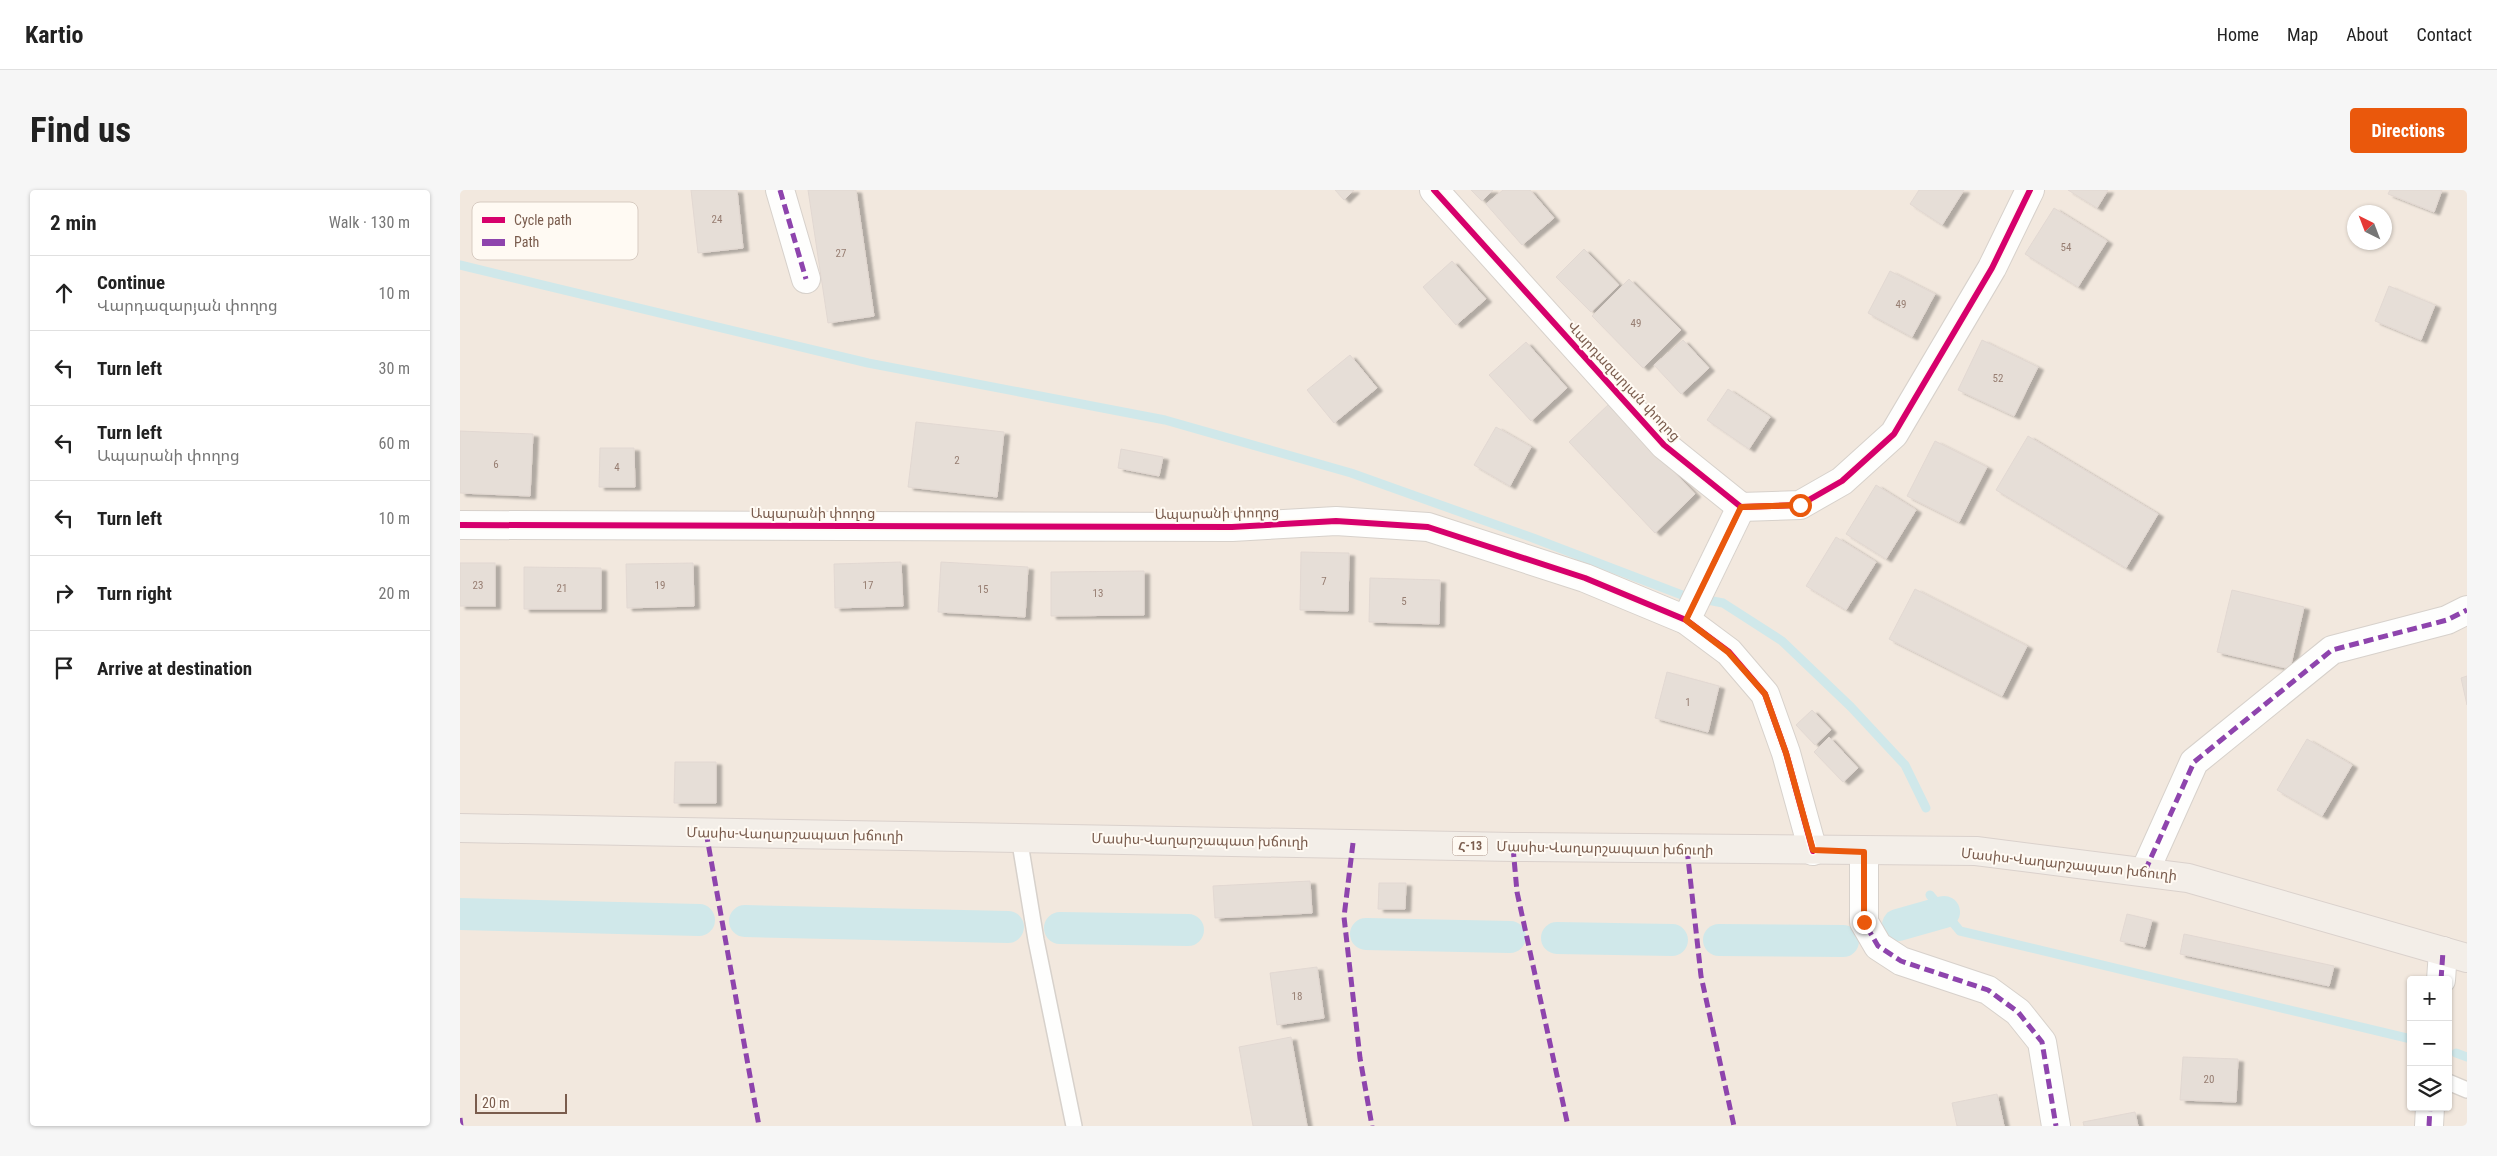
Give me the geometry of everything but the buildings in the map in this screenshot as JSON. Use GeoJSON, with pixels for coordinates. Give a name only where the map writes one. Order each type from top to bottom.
{"type":"FeatureCollection","features":[{"type":"Feature","properties":{"kind":"main road","name":"Մասիս-Վաղարշապատ խճուղի"},"geometry":{"type":"LineString","coordinates":[[460,828],[1864,852],[1976,852],[2145,871],[2188,878],[2455,954]]}},
{"type":"Feature","properties":{"kind":"street"},"geometry":{"type":"LineString","coordinates":[[780,190],[806,279]]}},
{"type":"Feature","properties":{"kind":"street","name":"Վարդազարյան փողոց"},"geometry":{"type":"LineString","coordinates":[[1434,190],[1664,445],[1741,507]]}},
{"type":"Feature","properties":{"kind":"street"},"geometry":{"type":"LineString","coordinates":[[1686,620],[1741,507],[1800,505],[1842,482],[1894,434],[1992,268],[2030,190]]}},
{"type":"Feature","properties":{"kind":"street","name":"Ապարանի փողոց"},"geometry":{"type":"LineString","coordinates":[[460,525],[1232,527],[1336,521],[1428,527],[1585,578],[1686,620],[1728,652],[1765,694],[1786,753],[1813,850]]}},
{"type":"Feature","properties":{"kind":"street"},"geometry":{"type":"LineString","coordinates":[[2145,871],[2194,762],[2217,743],[2332,650],[2447,620],[2467,610]]}},
{"type":"Feature","properties":{"kind":"street"},"geometry":{"type":"LineString","coordinates":[[1864,852],[1864,922],[1878,946],[1901,961],[1988,990],[2018,1012],[2042,1042],[2056,1126]]}},
{"type":"Feature","properties":{"kind":"street"},"geometry":{"type":"LineString","coordinates":[[2443,976],[2455,954]]}},
{"type":"Feature","properties":{"kind":"street"},"geometry":{"type":"LineString","coordinates":[[2429,1126],[2430,1111]]}},
{"type":"Feature","properties":{"kind":"lane"},"geometry":{"type":"LineString","coordinates":[[1019,838],[1036,940],[1074,1126]]}},
{"type":"Feature","properties":{"kind":"lane"},"geometry":{"type":"LineString","coordinates":[[2452,1084],[2467,1090]]}},
{"type":"Feature","properties":{"kind":"shaded area"},"geometry":{"type":"Polygon","coordinates":[[[460,190],[2467,190],[2467,1126],[460,1126],[460,190]]]}},
{"type":"Feature","properties":{"kind":"waterway"},"geometry":{"type":"LineString","coordinates":[[460,265],[868,363],[1165,420],[1351,473],[1533,538],[1682,595],[1723,603],[1782,641],[1851,707],[1905,765],[1926,808]]}},
{"type":"Feature","properties":{"kind":"waterway"},"geometry":{"type":"LineString","coordinates":[[1930,895],[1960,931],[2407,1038]]}},
{"type":"Feature","properties":{"kind":"waterway"},"geometry":{"type":"LineString","coordinates":[[1898,925],[1944,912]]}},
{"type":"Feature","properties":{"kind":"waterway"},"geometry":{"type":"LineString","coordinates":[[460,914],[699,920]]}},
{"type":"Feature","properties":{"kind":"waterway"},"geometry":{"type":"LineString","coordinates":[[745,921],[1008,927]]}},
{"type":"Feature","properties":{"kind":"waterway"},"geometry":{"type":"LineString","coordinates":[[1060,928],[1188,930]]}},
{"type":"Feature","properties":{"kind":"waterway"},"geometry":{"type":"LineString","coordinates":[[1366,934],[1510,937]]}},
{"type":"Feature","properties":{"kind":"waterway"},"geometry":{"type":"LineString","coordinates":[[1557,938],[1672,940]]}},
{"type":"Feature","properties":{"kind":"waterway"},"geometry":{"type":"LineString","coordinates":[[1719,940],[1843,941]]}},
{"type":"Feature","properties":{"kind":"waterway"},"geometry":{"type":"LineString","coordinates":[[2456,1053],[2467,1057]]}},
{"type":"Feature","properties":{"kind":"marked path"},"geometry":{"type":"LineString","coordinates":[[780,190],[806,279]]}},
{"type":"Feature","properties":{"kind":"marked path"},"geometry":{"type":"LineString","coordinates":[[1686,620],[1741,507]]}},
{"type":"Feature","properties":{"kind":"marked path"},"geometry":{"type":"LineString","coordinates":[[2145,871],[2194,762],[2332,650],[2447,620],[2467,610]]}},
{"type":"Feature","properties":{"kind":"marked path"},"geometry":{"type":"LineString","coordinates":[[706,832],[759,1126]]}},
{"type":"Feature","properties":{"kind":"marked path"},"geometry":{"type":"LineString","coordinates":[[1353,843],[1344,917],[1360,1058],[1372,1126]]}},
{"type":"Feature","properties":{"kind":"marked path"},"geometry":{"type":"LineString","coordinates":[[1513,847],[1517,892],[1568,1126]]}},
{"type":"Feature","properties":{"kind":"marked path"},"geometry":{"type":"LineString","coordinates":[[1687,849],[1701,976],[1734,1126]]}},
{"type":"Feature","properties":{"kind":"marked path"},"geometry":{"type":"LineString","coordinates":[[1864,852],[1864,922],[1878,946],[1901,961],[1988,990],[2018,1012],[2042,1042],[2056,1126]]}},
{"type":"Feature","properties":{"kind":"marked path"},"geometry":{"type":"LineString","coordinates":[[2441,976],[2443,951]]}},
{"type":"Feature","properties":{"kind":"marked path"},"geometry":{"type":"LineString","coordinates":[[2429,1126],[2430,1111]]}},
{"type":"Feature","properties":{"kind":"marked path"},"geometry":{"type":"LineString","coordinates":[[460,1118],[461,1126]]}},
{"type":"Feature","properties":{"kind":"cycle path"},"geometry":{"type":"LineString","coordinates":[[1434,190],[1664,445],[1741,507],[1800,505],[1842,481],[1894,434],[1992,268],[2030,190]]}},
{"type":"Feature","properties":{"kind":"cycle path"},"geometry":{"type":"LineString","coordinates":[[460,525],[1232,527],[1336,521],[1428,527],[1585,578],[1686,620],[1729,652],[1765,694],[1786,753],[1813,851]]}},
{"type":"Feature","properties":{"kind":"route"},"geometry":{"type":"LineString","coordinates":[[1800,505],[1741,507],[1686,620],[1728,652],[1765,694],[1786,753],[1813,850],[1864,852],[1864,922]]}}]}
